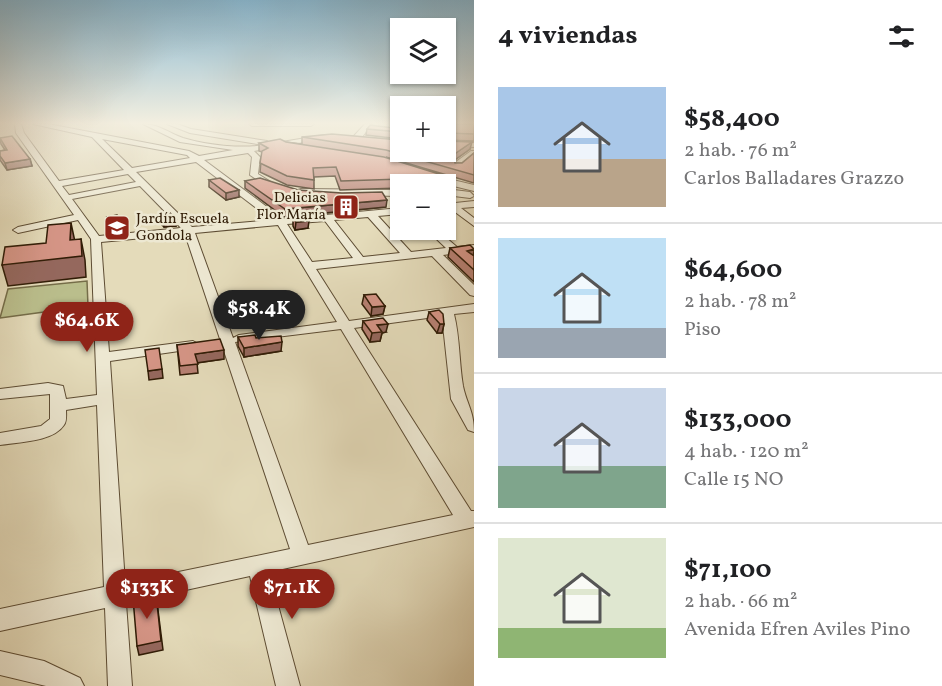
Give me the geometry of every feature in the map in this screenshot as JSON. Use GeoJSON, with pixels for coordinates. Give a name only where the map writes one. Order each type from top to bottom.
{"type":"FeatureCollection","features":[{"type":"Feature","properties":{"kind":"street"},"geometry":{"type":"LineString","coordinates":[[37,156],[96,239],[120,686]]}},
{"type":"Feature","properties":{"kind":"street"},"geometry":{"type":"LineString","coordinates":[[115,156],[189,230],[217,342],[302,555]]}},
{"type":"Feature","properties":{"kind":"street"},"geometry":{"type":"LineString","coordinates":[[0,620],[470,520],[281,222],[193,156]]}},
{"type":"Feature","properties":{"kind":"street"},"geometry":{"type":"LineString","coordinates":[[57,184],[210,156]]}},
{"type":"Feature","properties":{"kind":"street"},"geometry":{"type":"LineString","coordinates":[[255,156],[252,172],[255,177],[286,190],[390,193]]}},
{"type":"Feature","properties":{"kind":"street"},"geometry":{"type":"LineString","coordinates":[[456,166],[464,156]]}},
{"type":"Feature","properties":{"kind":"street"},"geometry":{"type":"LineString","coordinates":[[66,198],[143,183]]}},
{"type":"Feature","properties":{"kind":"street"},"geometry":{"type":"LineString","coordinates":[[456,184],[474,188]]}},
{"type":"Feature","properties":{"kind":"street"},"geometry":{"type":"LineString","coordinates":[[456,193],[474,195]]}},
{"type":"Feature","properties":{"kind":"street"},"geometry":{"type":"LineString","coordinates":[[456,205],[474,204]]}},
{"type":"Feature","properties":{"kind":"street"},"geometry":{"type":"LineString","coordinates":[[456,211],[474,223]]}},
{"type":"Feature","properties":{"kind":"street"},"geometry":{"type":"LineString","coordinates":[[96,239],[390,212]]}},
{"type":"Feature","properties":{"kind":"street"},"geometry":{"type":"LineString","coordinates":[[370,213],[408,255]]}},
{"type":"Feature","properties":{"kind":"street"},"geometry":{"type":"LineString","coordinates":[[18,230],[80,217]]}},
{"type":"Feature","properties":{"kind":"street"},"geometry":{"type":"LineString","coordinates":[[327,217],[360,260]]}},
{"type":"Feature","properties":{"kind":"street"},"geometry":{"type":"LineString","coordinates":[[443,240],[454,250]]}},
{"type":"Feature","properties":{"kind":"street"},"geometry":{"type":"LineString","coordinates":[[309,266],[474,248]]}},
{"type":"Feature","properties":{"kind":"street"},"geometry":{"type":"LineString","coordinates":[[434,252],[474,292]]}},
{"type":"Feature","properties":{"kind":"street"},"geometry":{"type":"LineString","coordinates":[[103,357],[474,308]]}},
{"type":"Feature","properties":{"kind":"street"},"geometry":{"type":"LineString","coordinates":[[447,311],[451,322],[457,390],[462,412],[474,426]]}},
{"type":"Feature","properties":{"kind":"street"},"geometry":{"type":"LineString","coordinates":[[0,394],[54,388],[58,390],[58,422],[52,427],[0,439]]}},
{"type":"Feature","properties":{"kind":"street"},"geometry":{"type":"LineString","coordinates":[[58,406],[105,399]]}},
{"type":"Feature","properties":{"kind":"street"},"geometry":{"type":"LineString","coordinates":[[257,565],[288,686]]}},
{"type":"Feature","properties":{"kind":"street"},"geometry":{"type":"LineString","coordinates":[[0,663],[44,673],[72,686]]}},
{"type":"Feature","properties":{"kind":"green space"},"geometry":{"type":"Polygon","coordinates":[[[87,281],[88,306],[0,318],[8,289],[87,281]]]}},
{"type":"Feature","properties":{"kind":"building"},"geometry":{"type":"Polygon","coordinates":[[[0,156],[28,156],[30,159],[5,163],[0,156]]]}},
{"type":"Feature","properties":{"kind":"building"},"geometry":{"type":"Polygon","coordinates":[[[261,156],[378,156],[390,159],[390,162],[400,162],[439,174],[390,174],[390,179],[341,181],[336,167],[313,168],[314,180],[287,176],[260,163],[261,156]]]}},
{"type":"Feature","properties":{"kind":"building"},"geometry":{"type":"Polygon","coordinates":[[[470,156],[474,156],[474,175],[428,162],[462,163],[470,156]]]}},
{"type":"Feature","properties":{"kind":"building"},"geometry":{"type":"Polygon","coordinates":[[[220,178],[239,190],[226,193],[209,180],[220,178]]]}},
{"type":"Feature","properties":{"kind":"building"},"geometry":{"type":"Polygon","coordinates":[[[260,178],[298,190],[342,193],[382,192],[387,200],[285,209],[245,181],[260,178]]]}},
{"type":"Feature","properties":{"kind":"building"},"geometry":{"type":"Polygon","coordinates":[[[170,213],[176,219],[163,220],[159,215],[170,213]]]}},
{"type":"Feature","properties":{"kind":"building"},"geometry":{"type":"Polygon","coordinates":[[[117,215],[125,223],[113,225],[107,217],[117,215]]]}},
{"type":"Feature","properties":{"kind":"building"},"geometry":{"type":"Polygon","coordinates":[[[306,217],[309,221],[296,222],[293,218],[306,217]]]}},
{"type":"Feature","properties":{"kind":"building"},"geometry":{"type":"Polygon","coordinates":[[[71,223],[70,240],[81,239],[82,256],[2,265],[5,247],[46,243],[48,225],[71,223]]]}},
{"type":"Feature","properties":{"kind":"building"},"geometry":{"type":"Polygon","coordinates":[[[470,245],[474,249],[467,251],[474,256],[474,270],[450,248],[470,245]]]}},
{"type":"Feature","properties":{"kind":"building"},"geometry":{"type":"Polygon","coordinates":[[[376,294],[385,306],[372,307],[364,295],[376,294]]]}},
{"type":"Feature","properties":{"kind":"building"},"geometry":{"type":"Polygon","coordinates":[[[439,310],[443,314],[444,324],[440,324],[429,312],[439,310]]]}},
{"type":"Feature","properties":{"kind":"building"},"geometry":{"type":"Polygon","coordinates":[[[383,318],[388,324],[377,325],[382,332],[372,333],[363,321],[383,318]]]}},
{"type":"Feature","properties":{"kind":"building"},"geometry":{"type":"Polygon","coordinates":[[[255,335],[256,338],[281,336],[282,342],[244,348],[238,337],[255,335]]]}},
{"type":"Feature","properties":{"kind":"building"},"geometry":{"type":"Polygon","coordinates":[[[220,339],[224,350],[195,354],[198,364],[180,366],[177,345],[220,339]]]}},
{"type":"Feature","properties":{"kind":"building"},"geometry":{"type":"Polygon","coordinates":[[[159,348],[162,369],[148,371],[145,350],[159,348]]]}},
{"type":"Feature","properties":{"kind":"building"},"geometry":{"type":"Polygon","coordinates":[[[156,594],[161,641],[137,646],[133,598],[156,594]]]}},
{"type":"Feature","properties":{"kind":"place","name":"Delicias Flor María"},"geometry":{"type":"Point","coordinates":[346,207]}},
{"type":"Feature","properties":{"kind":"place","name":"Jardín Escuela Gondola"},"geometry":{"type":"Point","coordinates":[117,228]}}]}
